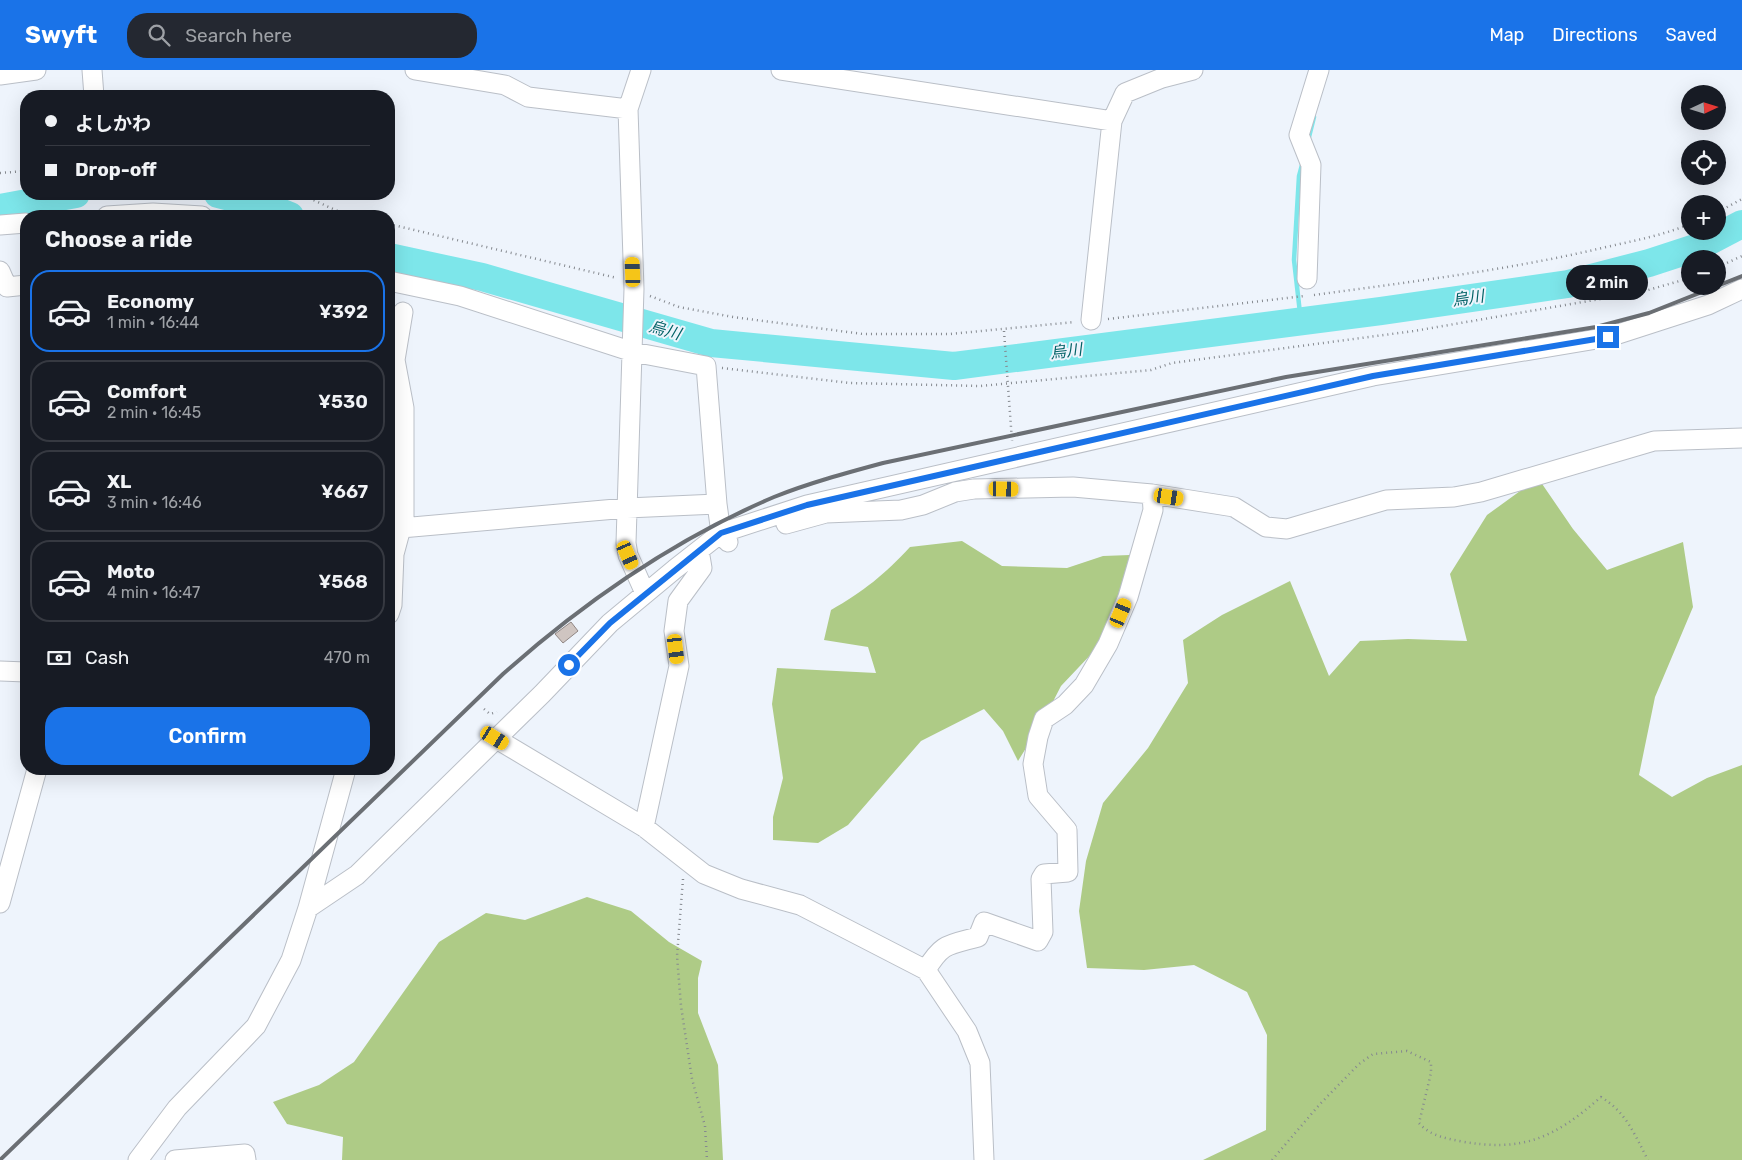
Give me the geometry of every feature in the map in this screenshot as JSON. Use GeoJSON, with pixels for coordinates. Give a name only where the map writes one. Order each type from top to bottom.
{"type":"FeatureCollection","features":[{"type":"Feature","properties":{"kind":"street"},"geometry":{"type":"LineString","coordinates":[[0,76],[36,70]]}},
{"type":"Feature","properties":{"kind":"street"},"geometry":{"type":"LineString","coordinates":[[92,70],[94,90]]}},
{"type":"Feature","properties":{"kind":"street"},"geometry":{"type":"LineString","coordinates":[[416,70],[505,86],[528,97],[628,109]]}},
{"type":"Feature","properties":{"kind":"street"},"geometry":{"type":"LineString","coordinates":[[641,70],[628,109],[634,292],[626,543],[628,555],[646,593]]}},
{"type":"Feature","properties":{"kind":"street"},"geometry":{"type":"LineString","coordinates":[[781,70],[1112,121]]}},
{"type":"Feature","properties":{"kind":"street"},"geometry":{"type":"LineString","coordinates":[[1091,320],[1112,121],[1125,93],[1162,78],[1193,70]]}},
{"type":"Feature","properties":{"kind":"street"},"geometry":{"type":"LineString","coordinates":[[1307,279],[1311,166],[1299,135],[1319,70]]}},
{"type":"Feature","properties":{"kind":"street"},"geometry":{"type":"LineString","coordinates":[[0,224],[20,222]]}},
{"type":"Feature","properties":{"kind":"street"},"geometry":{"type":"LineString","coordinates":[[0,271],[7,287],[20,286]]}},
{"type":"Feature","properties":{"kind":"street"},"geometry":{"type":"LineString","coordinates":[[395,281],[460,296],[633,349],[706,366],[717,504],[721,533],[727,542],[826,514],[900,510],[923,505],[955,492],[974,488],[1074,487],[1152,494],[1234,507],[1266,527],[1287,529],[1386,500],[1454,497],[1482,492],[1654,441],[1742,438]]}},
{"type":"Feature","properties":{"kind":"street"},"geometry":{"type":"LineString","coordinates":[[308,908],[357,875],[542,694],[610,623],[721,533],[807,505],[1373,376],[1608,337],[1708,305],[1742,289]]}},
{"type":"Feature","properties":{"kind":"street"},"geometry":{"type":"LineString","coordinates":[[403,312],[396,360],[404,408],[404,527]]}},
{"type":"Feature","properties":{"kind":"street"},"geometry":{"type":"LineString","coordinates":[[1016,458],[1018,489]]}},
{"type":"Feature","properties":{"kind":"street"},"geometry":{"type":"LineString","coordinates":[[926,970],[938,950],[954,943],[978,937],[984,922],[1038,941],[1043,932],[1041,878],[1044,874],[1068,872],[1067,830],[1038,796],[1033,764],[1038,737],[1044,719],[1065,705],[1084,685],[1108,644],[1128,597],[1153,510],[1152,494]]}},
{"type":"Feature","properties":{"kind":"street"},"geometry":{"type":"LineString","coordinates":[[395,550],[401,528],[404,527],[627,508],[717,504]]}},
{"type":"Feature","properties":{"kind":"street"},"geometry":{"type":"LineString","coordinates":[[644,827],[679,666],[674,632],[678,601],[702,568],[699,550]]}},
{"type":"Feature","properties":{"kind":"street"},"geometry":{"type":"LineString","coordinates":[[0,671],[20,672]]}},
{"type":"Feature","properties":{"kind":"street"},"geometry":{"type":"LineString","coordinates":[[495,738],[644,827],[704,874],[808,909],[926,970],[967,1031],[980,1063],[984,1160]]}},
{"type":"Feature","properties":{"kind":"street"},"geometry":{"type":"LineString","coordinates":[[0,903],[35,775]]}},
{"type":"Feature","properties":{"kind":"street"},"geometry":{"type":"LineString","coordinates":[[138,1160],[177,1108],[256,1026],[291,960],[308,908],[344,775]]}},
{"type":"Feature","properties":{"kind":"street"},"geometry":{"type":"LineString","coordinates":[[175,1160],[245,1154],[246,1160]]}},
{"type":"Feature","properties":{"kind":"path"},"geometry":{"type":"LineString","coordinates":[[0,173],[20,171]]}},
{"type":"Feature","properties":{"kind":"path"},"geometry":{"type":"LineString","coordinates":[[1726,208],[1742,199]]}},
{"type":"Feature","properties":{"kind":"path"},"geometry":{"type":"LineString","coordinates":[[313,200],[335,210]]}},
{"type":"Feature","properties":{"kind":"path"},"geometry":{"type":"LineString","coordinates":[[395,225],[616,278],[634,292],[679,307],[806,328],[863,334],[918,335],[1004,330],[1264,302],[1466,274],[1568,256],[1662,235],[1681,228]]}},
{"type":"Feature","properties":{"kind":"path"},"geometry":{"type":"LineString","coordinates":[[1726,263],[1742,256]]}},
{"type":"Feature","properties":{"kind":"path"},"geometry":{"type":"LineString","coordinates":[[706,366],[850,383],[980,386],[1151,370],[1172,363],[1414,331],[1641,292],[1681,281]]}},
{"type":"Feature","properties":{"kind":"path"},"geometry":{"type":"LineString","coordinates":[[1004,330],[1013,449],[1016,458]]}},
{"type":"Feature","properties":{"kind":"path"},"geometry":{"type":"LineString","coordinates":[[685,860],[677,956],[680,996],[692,1078],[705,1126],[707,1160]]}},
{"type":"Feature","properties":{"kind":"path"},"geometry":{"type":"LineString","coordinates":[[1272,1160],[1320,1104],[1359,1064],[1373,1054],[1407,1051],[1431,1062],[1432,1073],[1419,1123],[1424,1129],[1442,1138],[1486,1146],[1527,1143],[1561,1129],[1602,1097],[1617,1106],[1648,1160]]}},
{"type":"Feature","properties":{"kind":"green space"},"geometry":{"type":"Polygon","coordinates":[[[1538,478],[1573,529],[1607,570],[1683,542],[1693,607],[1655,697],[1639,775],[1672,797],[1707,778],[1742,765],[1742,1160],[1203,1160],[1266,1130],[1267,1035],[1247,992],[1194,965],[1144,970],[1087,968],[1079,911],[1086,861],[1103,803],[1148,748],[1188,683],[1183,640],[1222,615],[1290,581],[1329,676],[1360,641],[1408,639],[1467,641],[1450,574],[1487,515],[1538,478]]]}},
{"type":"Feature","properties":{"kind":"green space"},"geometry":{"type":"Polygon","coordinates":[[[962,541],[1002,566],[1067,568],[1103,556],[1130,555],[1118,600],[1096,649],[1061,686],[1044,719],[1018,761],[1003,731],[984,709],[921,741],[848,825],[818,843],[773,840],[773,817],[783,778],[772,704],[777,668],[876,673],[868,647],[824,640],[831,610],[873,582],[910,547],[962,541]]]}},
{"type":"Feature","properties":{"kind":"green space"},"geometry":{"type":"Polygon","coordinates":[[[587,897],[631,911],[669,942],[702,961],[698,978],[698,1013],[718,1065],[723,1160],[342,1160],[343,1137],[287,1124],[273,1102],[319,1085],[354,1062],[439,942],[486,913],[525,920],[587,897]]]}},
{"type":"Feature","properties":{"kind":"building"},"geometry":{"type":"Polygon","coordinates":[[[571,622],[578,631],[563,643],[555,634],[571,622]]]}},
{"type":"Feature","properties":{"kind":"waterway"},"geometry":{"type":"LineString","coordinates":[[1308,141],[1314,117]]}},
{"type":"Feature","properties":{"kind":"waterway"},"geometry":{"type":"LineString","coordinates":[[1301,322],[1294,260],[1299,176],[1303,161]]}},
{"type":"Feature","properties":{"kind":"waterway","name":"烏川"},"geometry":{"type":"LineString","coordinates":[[0,208],[43,200]]}},
{"type":"Feature","properties":{"kind":"waterway","name":"烏川"},"geometry":{"type":"LineString","coordinates":[[242,200],[275,210]]}},
{"type":"Feature","properties":{"kind":"waterway","name":"烏川"},"geometry":{"type":"LineString","coordinates":[[395,258],[482,277],[711,343],[954,366],[1381,311],[1568,284],[1649,263],[1698,247],[1742,224]]}},
{"type":"Feature","properties":{"kind":"railway"},"geometry":{"type":"LineString","coordinates":[[0,1160],[503,674],[534,647],[631,574],[665,553],[737,514],[801,487],[883,463],[1286,377],[1596,327],[1649,313],[1742,276]]}},
{"type":"Feature","properties":{"kind":"route"},"geometry":{"type":"LineString","coordinates":[[569,665],[610,623],[699,550],[721,533],[753,521],[807,505],[1288,397],[1373,376],[1564,346],[1608,337]]}}]}
